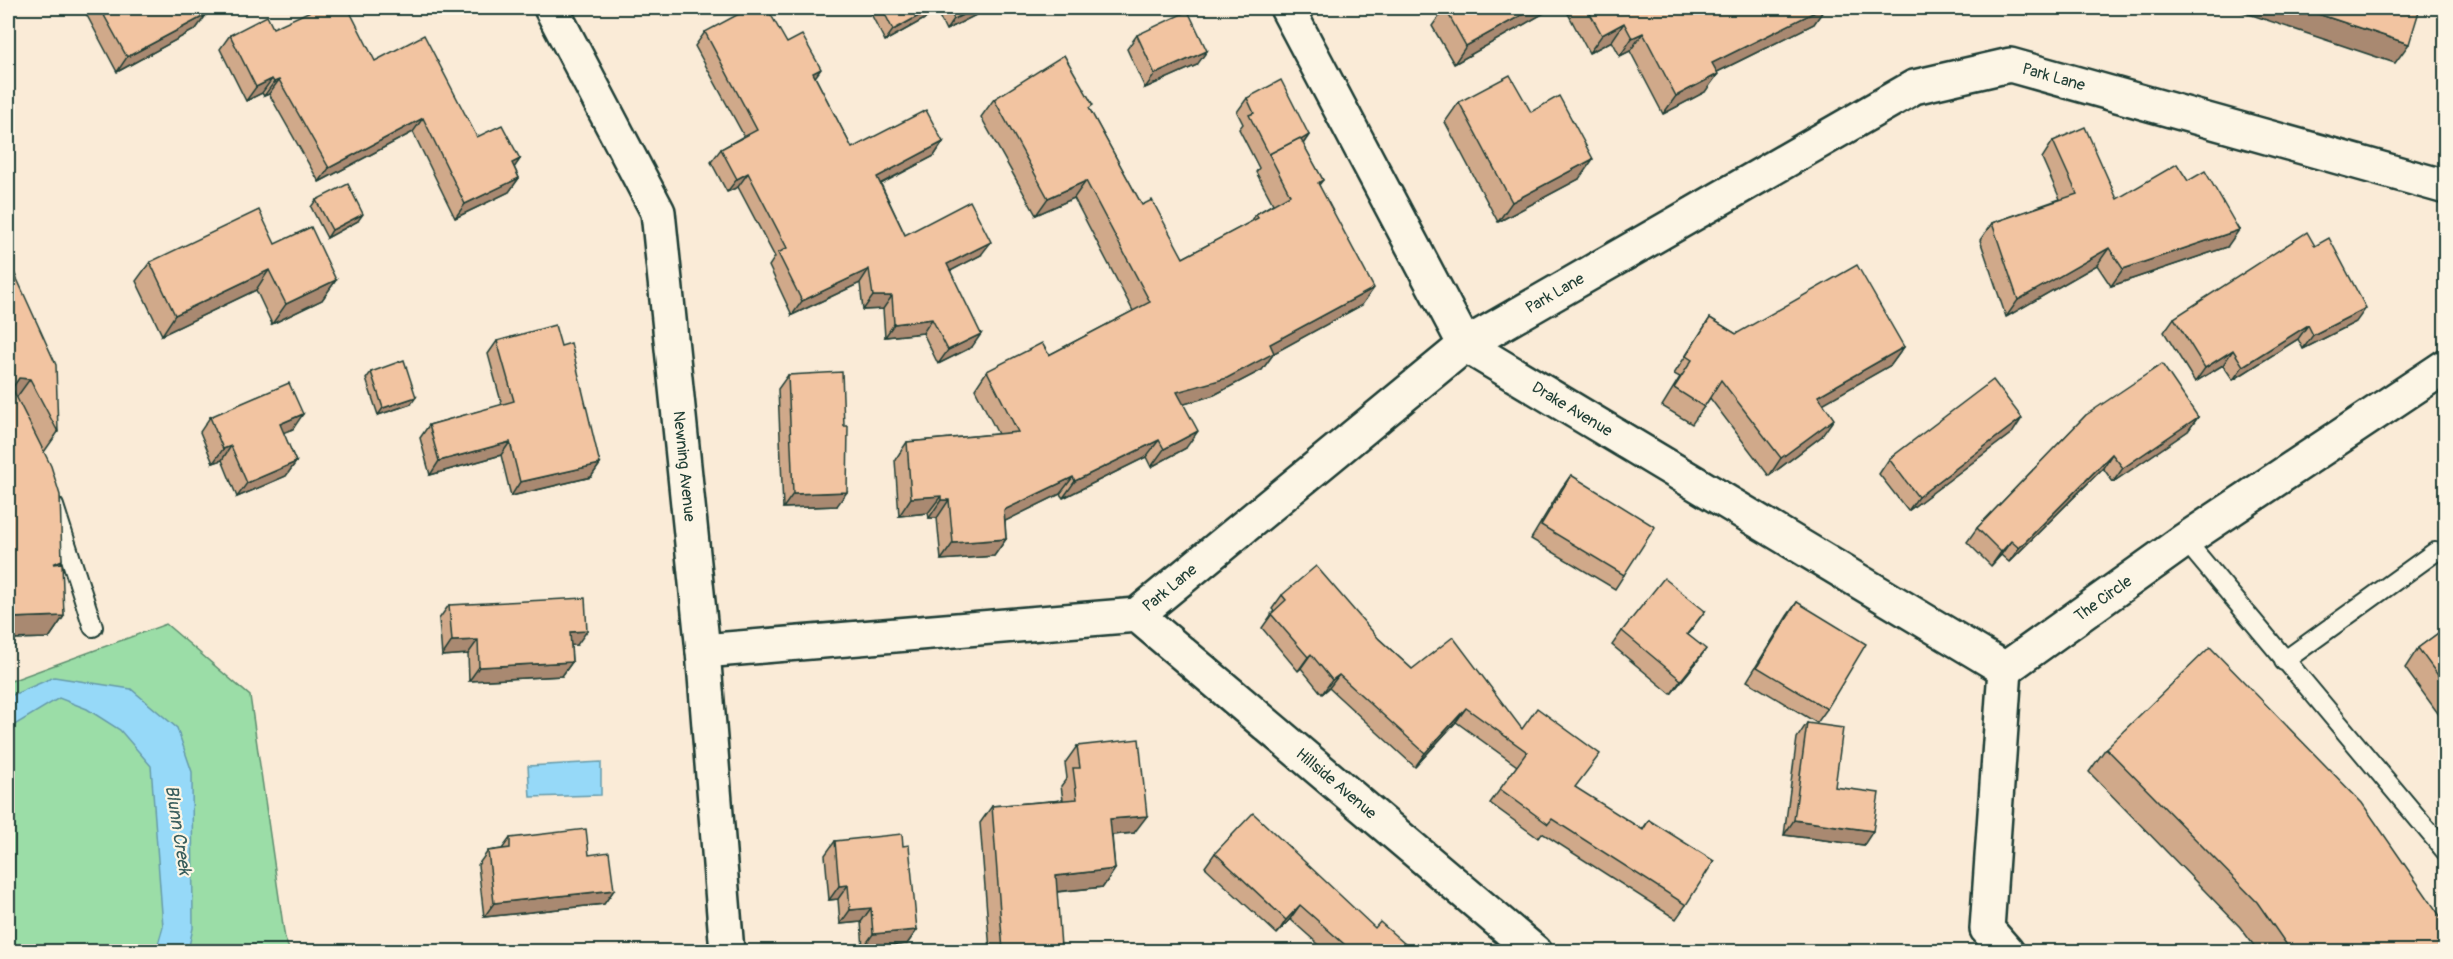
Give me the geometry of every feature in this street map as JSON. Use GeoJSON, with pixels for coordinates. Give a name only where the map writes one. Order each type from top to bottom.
{"type":"FeatureCollection","features":[{"type":"Feature","properties":{"kind":"street","name":"Newning Avenue"},"geometry":{"type":"LineString","coordinates":[[551,8],[658,212],[703,651],[728,951]]}},
{"type":"Feature","properties":{"kind":"street"},"geometry":{"type":"LineString","coordinates":[[1287,8],[1465,345]]}},
{"type":"Feature","properties":{"kind":"street","name":"Park Lane"},"geometry":{"type":"LineString","coordinates":[[703,651],[1137,615],[1465,345],[1914,87],[2010,65],[2445,188]]}},
{"type":"Feature","properties":{"kind":"street","name":"Drake Avenue"},"geometry":{"type":"LineString","coordinates":[[1465,345],[2005,669]]}},
{"type":"Feature","properties":{"kind":"street","name":"The Circle"},"geometry":{"type":"LineString","coordinates":[[2005,669],[2185,540],[2445,366]]}},
{"type":"Feature","properties":{"kind":"street","name":"Hillside Avenue"},"geometry":{"type":"LineString","coordinates":[[1137,615],[1535,951]]}},
{"type":"Feature","properties":{"kind":"street"},"geometry":{"type":"LineString","coordinates":[[2005,669],[1987,929],[2007,951]]}},
{"type":"Feature","properties":{"kind":"lane"},"geometry":{"type":"LineString","coordinates":[[50,494],[93,627]]}},
{"type":"Feature","properties":{"kind":"lane"},"geometry":{"type":"LineString","coordinates":[[2185,540],[2284,662],[2445,852]]}},
{"type":"Feature","properties":{"kind":"lane"},"geometry":{"type":"LineString","coordinates":[[2284,662],[2434,552]]}},
{"type":"Feature","properties":{"kind":"green space"},"geometry":{"type":"Polygon","coordinates":[[[166,624],[250,696],[285,939],[290,951],[8,952],[8,682],[166,624]]]}},
{"type":"Feature","properties":{"kind":"water","name":"Blunn Creek"},"geometry":{"type":"Polygon","coordinates":[[[54,677],[131,689],[177,728],[192,772],[193,928],[188,951],[156,951],[163,927],[151,766],[120,730],[87,709],[59,698],[8,729],[8,697],[54,677]]]}},
{"type":"Feature","properties":{"kind":"water"},"geometry":{"type":"Polygon","coordinates":[[[601,762],[601,795],[530,797],[528,766],[601,762]]]}},
{"type":"Feature","properties":{"kind":"building"},"geometry":{"type":"Polygon","coordinates":[[[100,8],[202,8],[206,15],[127,57],[100,8]]]}},
{"type":"Feature","properties":{"kind":"building"},"geometry":{"type":"Polygon","coordinates":[[[317,8],[348,8],[375,61],[424,35],[477,137],[502,125],[520,159],[512,163],[519,178],[465,204],[423,118],[329,168],[279,80],[274,82],[272,79],[256,87],[230,35],[267,16],[273,28],[317,8]]]}},
{"type":"Feature","properties":{"kind":"building"},"geometry":{"type":"Polygon","coordinates":[[[750,8],[767,8],[787,43],[802,35],[821,69],[813,73],[852,148],[926,110],[943,142],[877,177],[905,235],[970,201],[991,242],[947,264],[981,334],[948,350],[932,319],[894,324],[892,296],[873,296],[869,269],[802,301],[778,253],[787,248],[748,173],[737,179],[721,149],[757,130],[705,32],[750,8]]]}},
{"type":"Feature","properties":{"kind":"building"},"geometry":{"type":"Polygon","coordinates":[[[882,8],[933,8],[893,30],[882,8]]]}},
{"type":"Feature","properties":{"kind":"building"},"geometry":{"type":"Polygon","coordinates":[[[948,8],[977,8],[954,19],[948,8]]]}},
{"type":"Feature","properties":{"kind":"building"},"geometry":{"type":"Polygon","coordinates":[[[1445,8],[1534,8],[1466,46],[1445,8]]]}},
{"type":"Feature","properties":{"kind":"building"},"geometry":{"type":"Polygon","coordinates":[[[1587,8],[1823,8],[1712,63],[1718,74],[1676,96],[1643,33],[1632,38],[1624,23],[1602,35],[1587,8]]]}},
{"type":"Feature","properties":{"kind":"building"},"geometry":{"type":"Polygon","coordinates":[[[2300,8],[2420,8],[2409,44],[2300,8]]]}},
{"type":"Feature","properties":{"kind":"building"},"geometry":{"type":"Polygon","coordinates":[[[1188,11],[1207,51],[1155,74],[1137,35],[1188,11]]]}},
{"type":"Feature","properties":{"kind":"building"},"geometry":{"type":"Polygon","coordinates":[[[1064,55],[1093,105],[1089,108],[1142,205],[1152,200],[1183,258],[1258,218],[1256,214],[1290,195],[1269,154],[1300,138],[1323,180],[1318,183],[1374,288],[1270,344],[1274,353],[1227,378],[1177,392],[1198,431],[1164,449],[1159,440],[1075,481],[1073,477],[1004,510],[1006,539],[953,543],[949,500],[941,500],[941,496],[911,498],[907,442],[1018,432],[987,371],[1042,343],[1049,355],[1150,302],[1086,181],[1048,198],[994,99],[1064,55]]]}},
{"type":"Feature","properties":{"kind":"building"},"geometry":{"type":"Polygon","coordinates":[[[1510,75],[1531,112],[1559,96],[1593,159],[1512,202],[1459,102],[1510,75]]]}},
{"type":"Feature","properties":{"kind":"building"},"geometry":{"type":"Polygon","coordinates":[[[1281,80],[1309,135],[1269,154],[1249,115],[1254,113],[1247,98],[1281,80]]]}},
{"type":"Feature","properties":{"kind":"building"},"geometry":{"type":"Polygon","coordinates":[[[2085,127],[2117,199],[2177,164],[2188,181],[2205,171],[2239,230],[2123,269],[2109,248],[2018,300],[1992,223],[2077,194],[2053,141],[2085,127]]]}},
{"type":"Feature","properties":{"kind":"building"},"geometry":{"type":"Polygon","coordinates":[[[348,184],[363,214],[332,230],[316,200],[348,184]]]}},
{"type":"Feature","properties":{"kind":"building"},"geometry":{"type":"Polygon","coordinates":[[[259,210],[275,244],[311,227],[336,280],[286,304],[269,270],[175,315],[150,262],[259,210]]]}},
{"type":"Feature","properties":{"kind":"building"},"geometry":{"type":"Polygon","coordinates":[[[2307,232],[2315,246],[2329,238],[2366,308],[2313,335],[2308,325],[2243,366],[2233,350],[2205,368],[2174,318],[2307,232]]]}},
{"type":"Feature","properties":{"kind":"building"},"geometry":{"type":"Polygon","coordinates":[[[8,259],[56,365],[58,432],[30,379],[19,378],[12,388],[51,466],[60,495],[62,560],[53,564],[62,563],[64,616],[10,618],[11,641],[8,641],[8,259]]]}},
{"type":"Feature","properties":{"kind":"building"},"geometry":{"type":"Polygon","coordinates":[[[1857,265],[1904,347],[1818,396],[1834,419],[1781,458],[1721,380],[1704,407],[1674,388],[1692,360],[1686,356],[1710,318],[1736,334],[1857,265]]]}},
{"type":"Feature","properties":{"kind":"building"},"geometry":{"type":"Polygon","coordinates":[[[555,325],[561,346],[571,343],[600,464],[520,482],[510,442],[439,461],[429,425],[514,401],[497,341],[555,325]]]}},
{"type":"Feature","properties":{"kind":"building"},"geometry":{"type":"Polygon","coordinates":[[[404,360],[416,397],[383,408],[371,372],[404,360]]]}},
{"type":"Feature","properties":{"kind":"building"},"geometry":{"type":"Polygon","coordinates":[[[2162,364],[2198,417],[2123,468],[2112,454],[2019,548],[2011,541],[2001,552],[1977,528],[2086,415],[2162,364]]]}},
{"type":"Feature","properties":{"kind":"building"},"geometry":{"type":"Polygon","coordinates":[[[842,372],[844,426],[848,426],[847,492],[793,494],[788,375],[842,372]]]}},
{"type":"Feature","properties":{"kind":"building"},"geometry":{"type":"Polygon","coordinates":[[[1993,380],[2022,418],[1918,497],[1889,459],[1993,380]]]}},
{"type":"Feature","properties":{"kind":"building"},"geometry":{"type":"Polygon","coordinates":[[[289,383],[303,414],[280,424],[296,462],[247,483],[231,446],[223,449],[210,417],[289,383]]]}},
{"type":"Feature","properties":{"kind":"building"},"geometry":{"type":"Polygon","coordinates":[[[1571,475],[1655,527],[1624,575],[1541,525],[1571,475]]]}},
{"type":"Feature","properties":{"kind":"building"},"geometry":{"type":"Polygon","coordinates":[[[1316,566],[1379,639],[1412,669],[1453,637],[1522,729],[1537,708],[1600,754],[1575,787],[1643,830],[1649,820],[1714,861],[1686,905],[1552,819],[1548,824],[1500,789],[1527,752],[1466,708],[1425,753],[1339,675],[1332,680],[1311,654],[1308,657],[1271,614],[1286,600],[1282,595],[1316,566]]]}},
{"type":"Feature","properties":{"kind":"building"},"geometry":{"type":"Polygon","coordinates":[[[1664,578],[1705,611],[1687,634],[1706,649],[1681,680],[1622,631],[1664,578]]]}},
{"type":"Feature","properties":{"kind":"building"},"geometry":{"type":"Polygon","coordinates":[[[585,598],[587,631],[570,632],[572,662],[479,667],[478,640],[452,641],[449,605],[585,598]]]}},
{"type":"Feature","properties":{"kind":"building"},"geometry":{"type":"Polygon","coordinates":[[[1797,602],[1866,644],[1827,709],[1757,667],[1797,602]]]}},
{"type":"Feature","properties":{"kind":"building"},"geometry":{"type":"Polygon","coordinates":[[[2445,628],[2445,685],[2418,648],[2445,628]]]}},
{"type":"Feature","properties":{"kind":"building"},"geometry":{"type":"Polygon","coordinates":[[[2210,647],[2362,803],[2445,923],[2445,951],[2291,951],[2257,902],[2106,748],[2210,647]]]}},
{"type":"Feature","properties":{"kind":"building"},"geometry":{"type":"Polygon","coordinates":[[[1807,723],[1843,728],[1835,787],[1879,793],[1873,831],[1794,820],[1807,723]]]}},
{"type":"Feature","properties":{"kind":"building"},"geometry":{"type":"Polygon","coordinates":[[[1139,739],[1147,816],[1110,819],[1115,869],[1056,876],[1061,947],[1003,951],[992,806],[1077,799],[1073,768],[1080,768],[1077,746],[1139,739]]]}},
{"type":"Feature","properties":{"kind":"building"},"geometry":{"type":"Polygon","coordinates":[[[1253,813],[1375,928],[1380,922],[1413,951],[1352,951],[1300,905],[1286,920],[1215,853],[1253,813]]]}},
{"type":"Feature","properties":{"kind":"building"},"geometry":{"type":"Polygon","coordinates":[[[586,829],[589,855],[609,852],[614,890],[494,903],[488,851],[510,848],[510,838],[586,829]]]}},
{"type":"Feature","properties":{"kind":"building"},"geometry":{"type":"Polygon","coordinates":[[[902,834],[903,846],[909,845],[917,930],[873,934],[871,908],[850,910],[848,885],[839,886],[835,841],[902,834]]]}},
{"type":"Feature","properties":{"kind":"building"},"geometry":{"type":"Polygon","coordinates":[[[1148,946],[1149,951],[1097,951],[1148,946]]]}}]}
